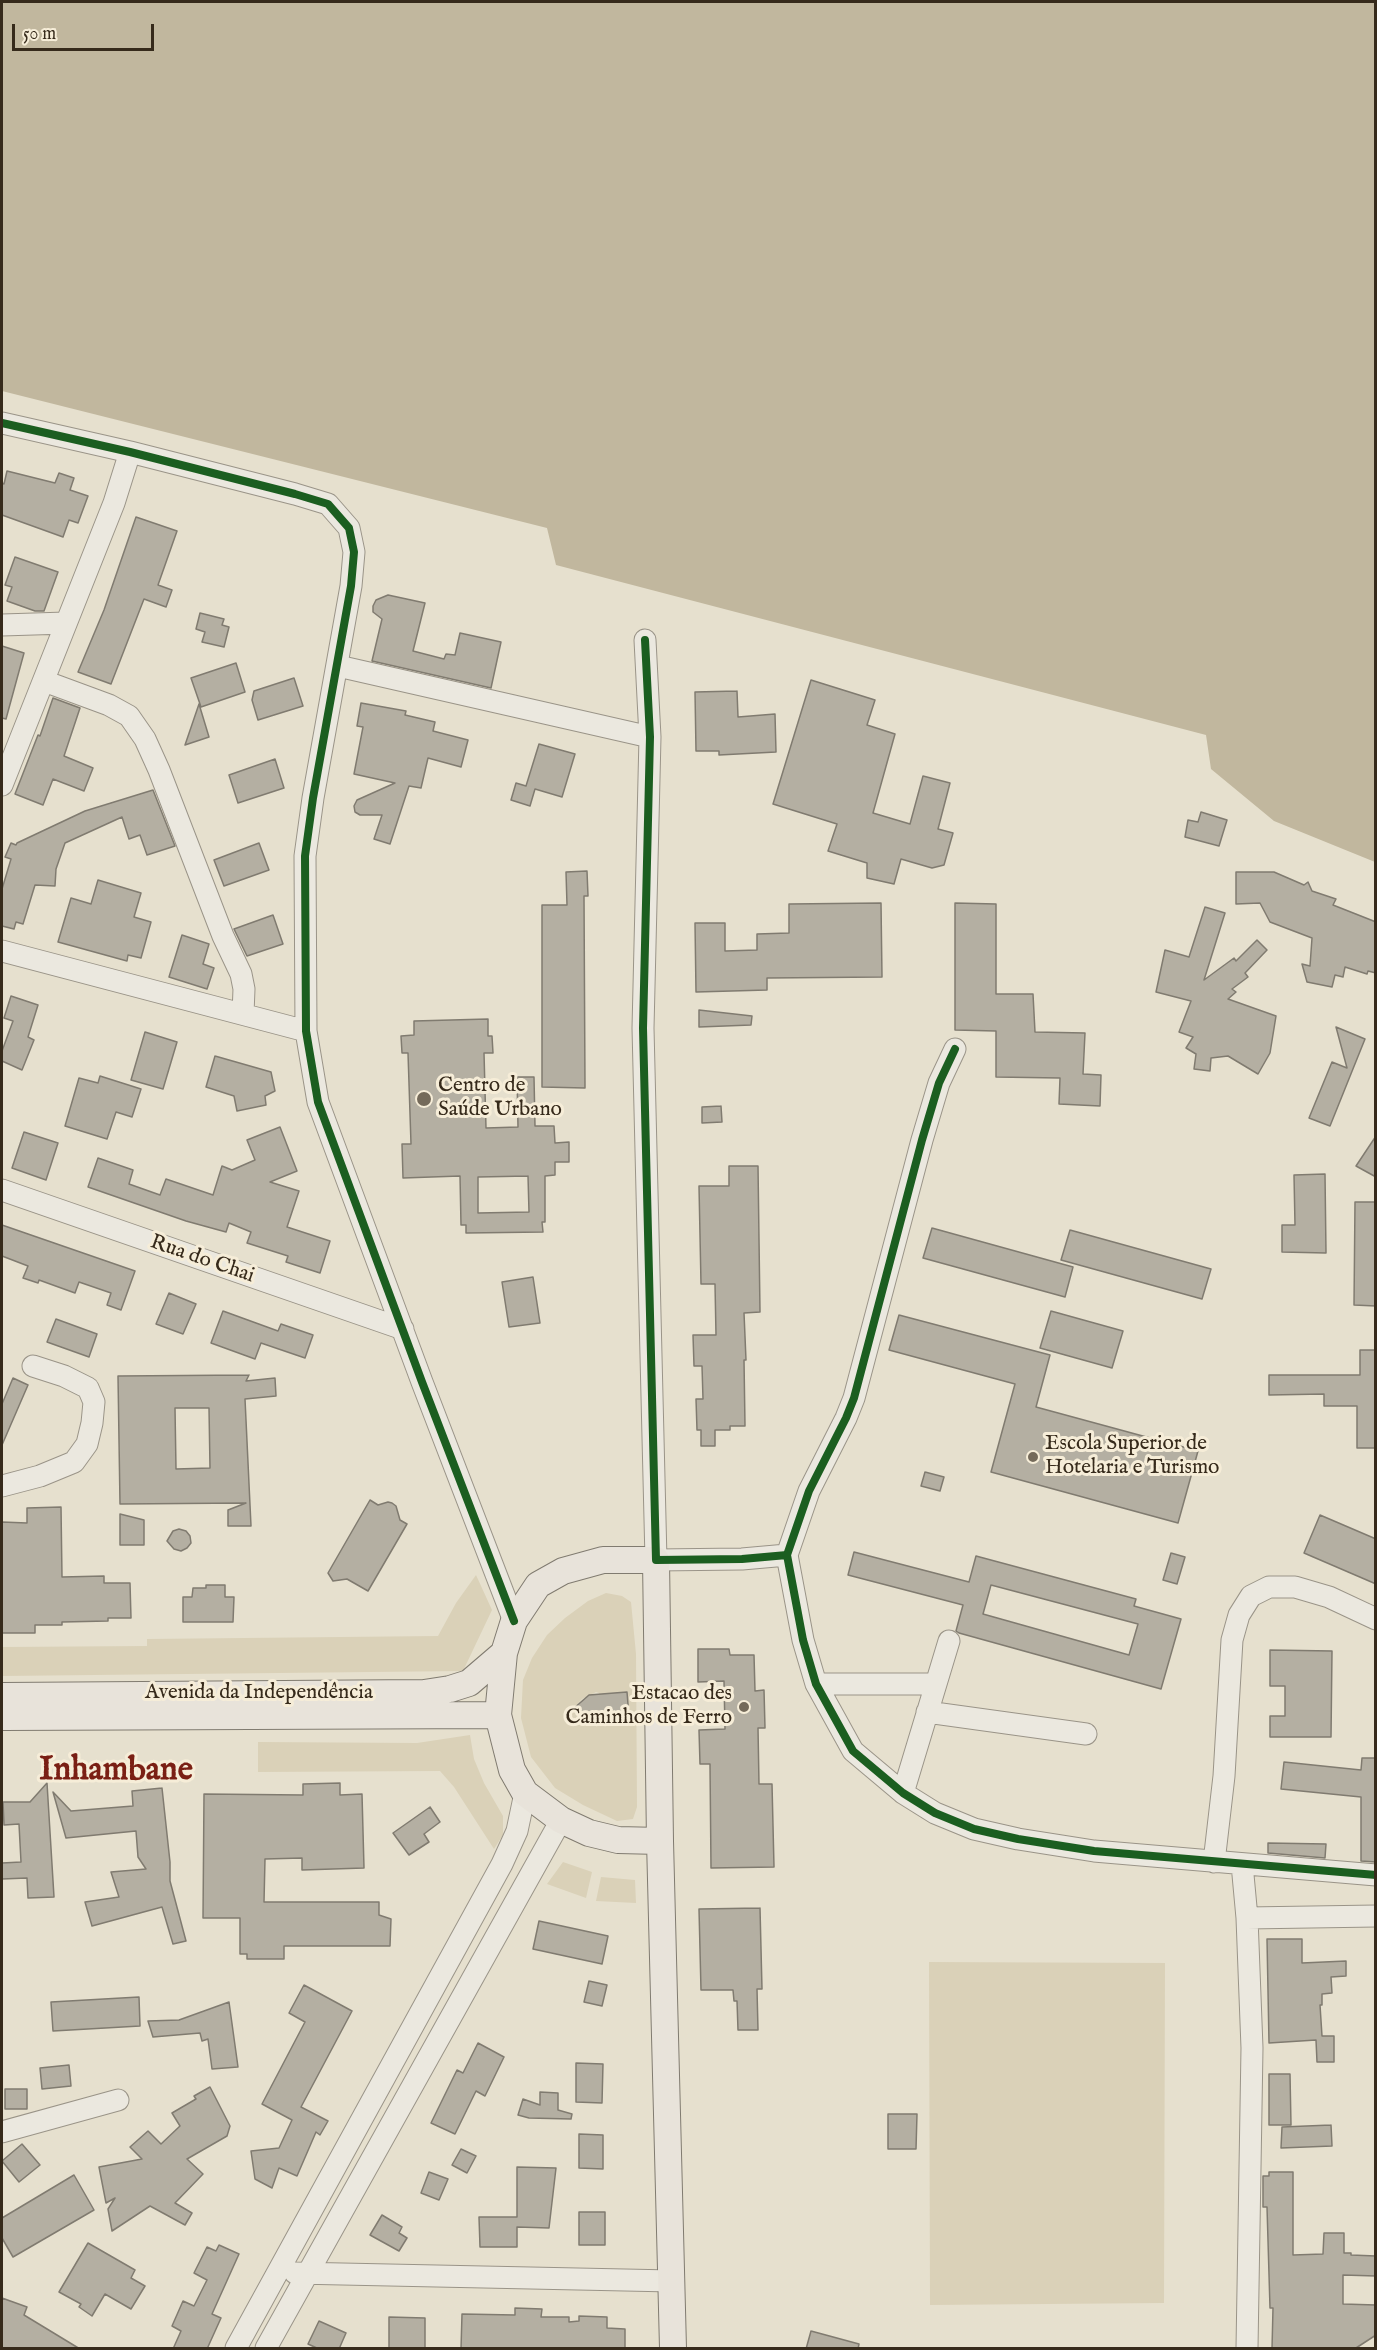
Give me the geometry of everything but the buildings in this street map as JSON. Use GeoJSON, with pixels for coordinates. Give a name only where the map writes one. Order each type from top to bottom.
{"type":"FeatureCollection","features":[{"type":"Feature","properties":{"kind":"main road"},"geometry":{"type":"LineString","coordinates":[[660,1841],[618,1839],[589,1833],[561,1820],[525,1793],[512,1770],[498,1715],[504,1653],[514,1621],[538,1585],[563,1571],[603,1560],[656,1560],[660,1841],[673,2349]]}},
{"type":"Feature","properties":{"kind":"main road","name":"Avenida da Independência"},"geometry":{"type":"LineString","coordinates":[[2,1696],[424,1693],[470,1683],[504,1653]]}},
{"type":"Feature","properties":{"kind":"main road","name":"Avenida da Independência"},"geometry":{"type":"LineString","coordinates":[[2,1717],[498,1715]]}},
{"type":"Feature","properties":{"kind":"street"},"geometry":{"type":"LineString","coordinates":[[2,423],[130,452],[328,504],[349,528],[354,552],[351,586],[313,798],[305,856],[306,1031],[318,1102],[514,1621]]}},
{"type":"Feature","properties":{"kind":"street"},"geometry":{"type":"LineString","coordinates":[[2,785],[114,502],[130,452]]}},
{"type":"Feature","properties":{"kind":"street"},"geometry":{"type":"LineString","coordinates":[[2,626],[66,622]]}},
{"type":"Feature","properties":{"kind":"street"},"geometry":{"type":"LineString","coordinates":[[645,640],[650,737],[643,1028],[656,1560],[742,1559],[787,1555]]}},
{"type":"Feature","properties":{"kind":"street"},"geometry":{"type":"LineString","coordinates":[[338,666],[650,737]]}},
{"type":"Feature","properties":{"kind":"street"},"geometry":{"type":"LineString","coordinates":[[44,681],[109,705],[129,716],[145,739],[223,936],[241,974],[244,989],[243,1014]]}},
{"type":"Feature","properties":{"kind":"street"},"geometry":{"type":"LineString","coordinates":[[2,951],[306,1031]]}},
{"type":"Feature","properties":{"kind":"street"},"geometry":{"type":"LineString","coordinates":[[955,1049],[939,1083],[922,1140],[854,1398],[809,1491],[787,1555],[803,1640],[816,1684],[853,1751],[903,1793],[935,1813],[974,1829],[1018,1839],[1094,1851],[1376,1875]]}},
{"type":"Feature","properties":{"kind":"street","name":"Rua do Chai"},"geometry":{"type":"LineString","coordinates":[[2,1190],[403,1329]]}},
{"type":"Feature","properties":{"kind":"street"},"geometry":{"type":"LineString","coordinates":[[2,1486],[40,1476],[74,1462],[87,1444],[94,1402],[88,1388],[64,1376],[33,1366]]}},
{"type":"Feature","properties":{"kind":"street"},"geometry":{"type":"LineString","coordinates":[[1214,1862],[1224,1776],[1232,1640],[1239,1615],[1251,1596],[1269,1587],[1295,1587],[1329,1597],[1376,1619]]}},
{"type":"Feature","properties":{"kind":"street"},"geometry":{"type":"LineString","coordinates":[[903,1793],[949,1641]]}},
{"type":"Feature","properties":{"kind":"street"},"geometry":{"type":"LineString","coordinates":[[816,1684],[936,1684]]}},
{"type":"Feature","properties":{"kind":"street"},"geometry":{"type":"LineString","coordinates":[[927,1712],[1086,1734]]}},
{"type":"Feature","properties":{"kind":"street"},"geometry":{"type":"LineString","coordinates":[[236,2349],[502,1864],[517,1831],[525,1793]]}},
{"type":"Feature","properties":{"kind":"street"},"geometry":{"type":"LineString","coordinates":[[266,2349],[561,1820]]}},
{"type":"Feature","properties":{"kind":"street"},"geometry":{"type":"LineString","coordinates":[[1242,1864],[1247,1918],[1251,2048],[1247,2349]]}},
{"type":"Feature","properties":{"kind":"street"},"geometry":{"type":"LineString","coordinates":[[1247,1918],[1376,1916]]}},
{"type":"Feature","properties":{"kind":"street"},"geometry":{"type":"LineString","coordinates":[[2,2132],[118,2100]]}},
{"type":"Feature","properties":{"kind":"street"},"geometry":{"type":"LineString","coordinates":[[277,2273],[672,2281]]}},
{"type":"Feature","properties":{"kind":"shaded area"},"geometry":{"type":"Polygon","coordinates":[[[2,2],[1375,2],[1375,862],[1274,821],[1211,769],[1206,735],[556,565],[547,528],[2,391],[2,2]]]}},
{"type":"Feature","properties":{"kind":"shaded area"},"geometry":{"type":"Polygon","coordinates":[[[476,1575],[492,1610],[463,1671],[2,1676],[2,1647],[147,1646],[147,1639],[438,1636],[456,1603],[476,1575]]]}},
{"type":"Feature","properties":{"kind":"shaded area"},"geometry":{"type":"Polygon","coordinates":[[[606,1593],[622,1596],[631,1602],[636,1654],[637,1807],[633,1819],[617,1821],[583,1805],[555,1788],[531,1757],[521,1718],[523,1680],[532,1658],[547,1635],[588,1601],[606,1593]],[[596,1692],[582,1699],[573,1709],[595,1722],[599,1695],[596,1692]],[[627,1692],[615,1693],[616,1718],[629,1716],[627,1692]]]}},
{"type":"Feature","properties":{"kind":"shaded area"},"geometry":{"type":"Polygon","coordinates":[[[470,1735],[474,1759],[484,1783],[503,1816],[503,1835],[494,1849],[454,1787],[440,1771],[258,1772],[258,1742],[417,1743],[470,1735]]]}},
{"type":"Feature","properties":{"kind":"shaded area"},"geometry":{"type":"Polygon","coordinates":[[[563,1862],[592,1872],[586,1898],[547,1884],[563,1862]]]}},
{"type":"Feature","properties":{"kind":"shaded area"},"geometry":{"type":"Polygon","coordinates":[[[601,1877],[635,1880],[636,1903],[596,1901],[601,1877]]]}},
{"type":"Feature","properties":{"kind":"shaded area"},"geometry":{"type":"Polygon","coordinates":[[[929,1962],[1165,1963],[1164,2303],[930,2305],[929,1962]]]}},
{"type":"Feature","properties":{"kind":"cycle path"},"geometry":{"type":"LineString","coordinates":[[2,423],[130,452],[295,494],[328,504],[349,528],[354,552],[351,586],[313,798],[305,856],[306,1031],[318,1102],[514,1621]]}},
{"type":"Feature","properties":{"kind":"cycle path"},"geometry":{"type":"LineString","coordinates":[[645,640],[650,737],[643,1028],[656,1560],[742,1559],[787,1555]]}},
{"type":"Feature","properties":{"kind":"cycle path"},"geometry":{"type":"LineString","coordinates":[[955,1049],[939,1083],[922,1140],[854,1398],[809,1491],[787,1555],[803,1640],[816,1684],[853,1751],[903,1793],[935,1813],[974,1829],[1018,1839],[1094,1851],[1376,1875]]}},
{"type":"Feature","properties":{"kind":"place","name":"Centro de Saúde Urbano"},"geometry":{"type":"Point","coordinates":[424,1099]}},
{"type":"Feature","properties":{"kind":"place","name":"Escola Superior de Hotelaria e Turismo"},"geometry":{"type":"Point","coordinates":[1033,1457]}},
{"type":"Feature","properties":{"kind":"place","name":"Estacao des Caminhos de Ferro"},"geometry":{"type":"Point","coordinates":[744,1707]}},
{"type":"Feature","properties":{"kind":"district","name":"Inhambane"},"geometry":{"type":"Point","coordinates":[116,1772]}}]}
